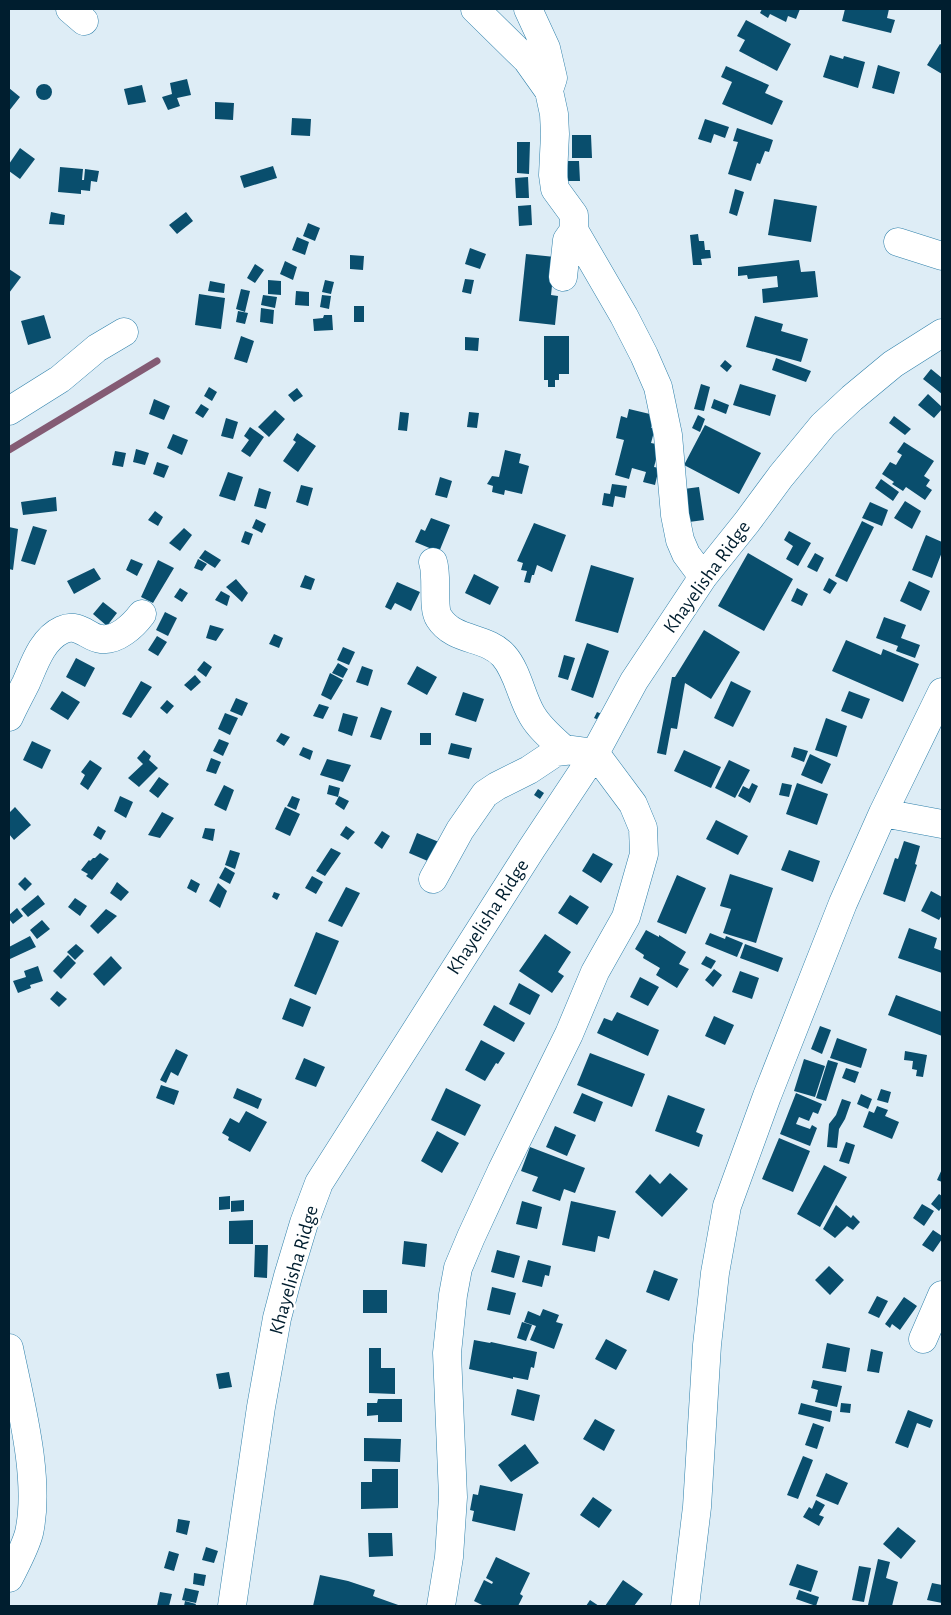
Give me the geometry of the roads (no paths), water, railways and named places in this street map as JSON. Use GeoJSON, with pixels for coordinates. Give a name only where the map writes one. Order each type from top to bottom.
{"type":"FeatureCollection","features":[{"type":"Feature","properties":{"kind":"street"},"geometry":{"type":"LineString","coordinates":[[475,9],[527,60],[549,91],[554,114],[553,176],[555,188],[574,215],[574,230],[624,316],[658,388],[668,435],[680,540],[686,554],[703,576]]}},
{"type":"Feature","properties":{"kind":"street"},"geometry":{"type":"LineString","coordinates":[[528,9],[546,48],[553,78],[549,91]]}},
{"type":"Feature","properties":{"kind":"street"},"geometry":{"type":"LineString","coordinates":[[563,277],[567,240],[574,230]]}},
{"type":"Feature","properties":{"kind":"street"},"geometry":{"type":"LineString","coordinates":[[898,242],[942,256]]}},
{"type":"Feature","properties":{"kind":"street"},"geometry":{"type":"LineString","coordinates":[[9,411],[60,379],[97,348],[124,332]]}},
{"type":"Feature","properties":{"kind":"street","name":"Khayelisha Ridge"},"geometry":{"type":"LineString","coordinates":[[232,1606],[261,1407],[278,1318],[304,1223],[319,1183],[532,848],[595,753],[634,681],[703,576],[823,425],[852,398],[894,364],[942,333]]}},
{"type":"Feature","properties":{"kind":"street"},"geometry":{"type":"LineString","coordinates":[[433,562],[436,569],[437,616],[445,627],[457,634],[494,648],[504,655],[538,724],[566,751]]}},
{"type":"Feature","properties":{"kind":"street"},"geometry":{"type":"LineString","coordinates":[[9,717],[37,659],[49,640],[62,630],[74,628],[85,631],[100,639],[116,636],[129,628],[142,614]]}},
{"type":"Feature","properties":{"kind":"street"},"geometry":{"type":"LineString","coordinates":[[685,1606],[697,1507],[715,1273],[727,1206],[767,1096],[842,903],[942,692]]}},
{"type":"Feature","properties":{"kind":"street"},"geometry":{"type":"LineString","coordinates":[[433,879],[460,830],[485,794],[530,770],[556,752],[572,750],[595,753],[633,804],[643,828],[644,854],[626,917],[595,972],[569,1034],[502,1170],[458,1268],[447,1353],[453,1497],[449,1556],[441,1606]]}},
{"type":"Feature","properties":{"kind":"street"},"geometry":{"type":"LineString","coordinates":[[883,813],[942,824]]}},
{"type":"Feature","properties":{"kind":"street"},"geometry":{"type":"LineString","coordinates":[[923,1338],[942,1294]]}},
{"type":"Feature","properties":{"kind":"street"},"geometry":{"type":"LineString","coordinates":[[9,1348],[30,1461],[33,1509],[28,1534],[9,1578]]}},
{"type":"Feature","properties":{"kind":"waterway"},"geometry":{"type":"LineString","coordinates":[[9,450],[157,361]]}}]}
